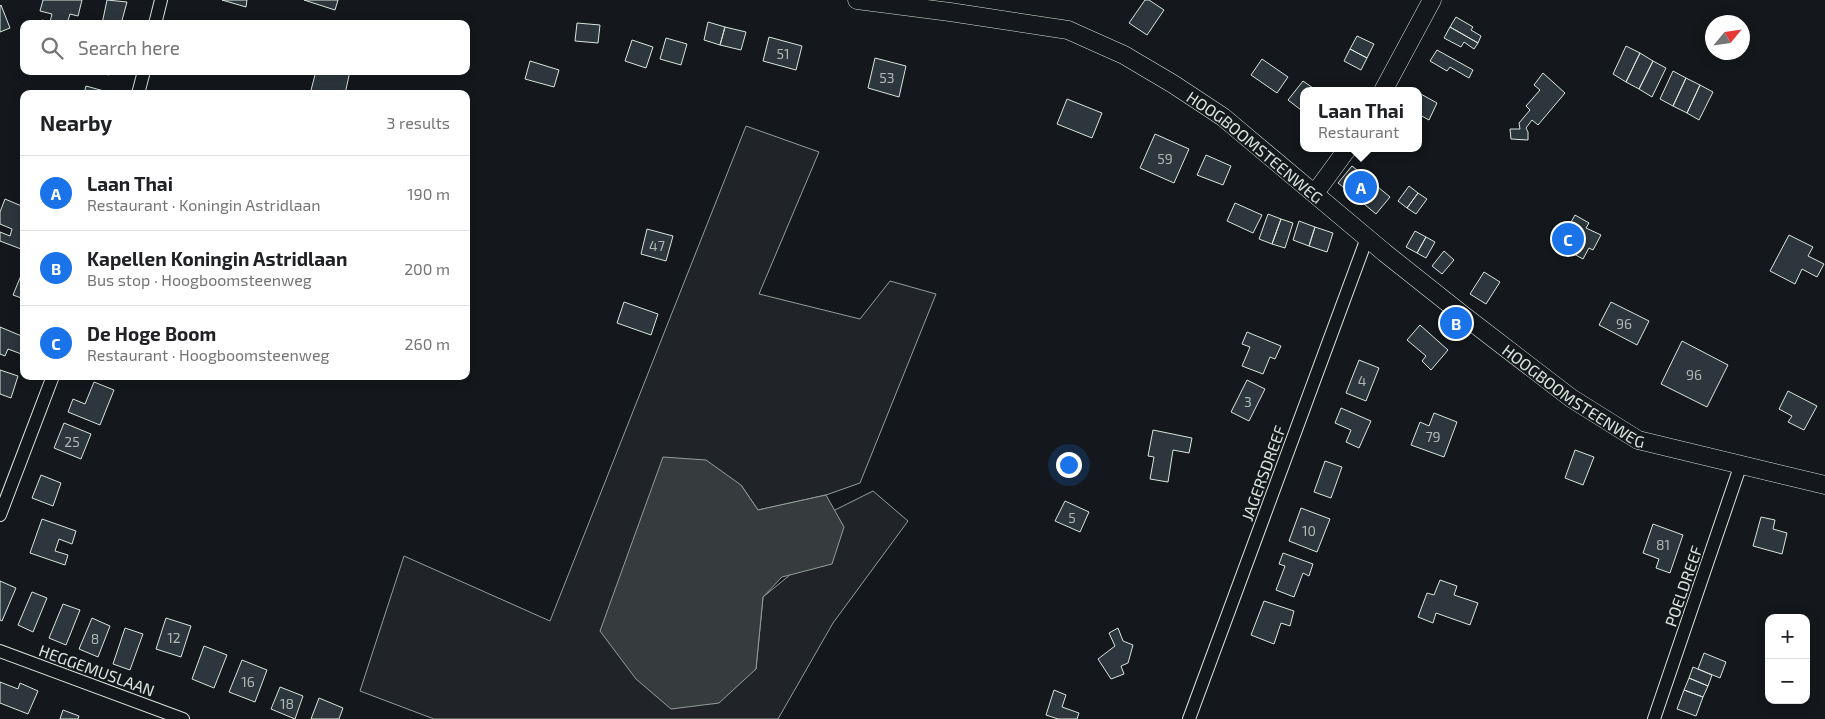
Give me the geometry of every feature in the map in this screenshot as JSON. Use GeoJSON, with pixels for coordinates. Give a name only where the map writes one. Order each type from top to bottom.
{"type":"FeatureCollection","features":[{"type":"Feature","properties":{"kind":"street"},"geometry":{"type":"LineString","coordinates":[[156,20],[161,0]]}},
{"type":"Feature","properties":{"kind":"street","name":"HOOGBOOMSTEENWEG"},"geometry":{"type":"LineString","coordinates":[[857,0],[1068,30],[1124,55],[1173,84],[1222,117],[1367,238],[1571,398],[1638,440],[1825,484]]}},
{"type":"Feature","properties":{"kind":"street"},"geometry":{"type":"LineString","coordinates":[[1385,87],[1432,0]]}},
{"type":"Feature","properties":{"kind":"street"},"geometry":{"type":"LineString","coordinates":[[139,90],[143,75]]}},
{"type":"Feature","properties":{"kind":"street"},"geometry":{"type":"LineString","coordinates":[[1315,193],[1345,152]]}},
{"type":"Feature","properties":{"kind":"street","name":"JAGERSDREEF"},"geometry":{"type":"LineString","coordinates":[[1189,719],[1367,238]]}},
{"type":"Feature","properties":{"kind":"street"},"geometry":{"type":"LineString","coordinates":[[0,515],[51,380]]}},
{"type":"Feature","properties":{"kind":"street","name":"POELDREEF"},"geometry":{"type":"LineString","coordinates":[[1654,719],[1741,464]]}},
{"type":"Feature","properties":{"kind":"street","name":"HEGGEMUSLAAN"},"geometry":{"type":"LineString","coordinates":[[0,651],[183,719]]}},
{"type":"Feature","properties":{"kind":"shaded area"},"geometry":{"type":"Polygon","coordinates":[[[746,126],[819,152],[759,294],[860,319],[890,281],[936,294],[860,483],[826,495],[758,510],[741,485],[756,669],[763,597],[813,556],[831,512],[873,491],[908,521],[833,623],[778,719],[434,719],[360,691],[404,556],[550,621],[746,126]]]}},
{"type":"Feature","properties":{"kind":"shaded area"},"geometry":{"type":"Polygon","coordinates":[[[663,457],[706,460],[741,485],[758,510],[826,495],[844,527],[832,564],[782,577],[763,597],[756,669],[719,703],[671,709],[636,679],[600,631],[663,457]]]}},
{"type":"Feature","properties":{"kind":"building"},"geometry":{"type":"Polygon","coordinates":[[[43,0],[82,0],[78,16],[70,14],[68,20],[50,20],[52,14],[40,11],[43,0]]]}},
{"type":"Feature","properties":{"kind":"building"},"geometry":{"type":"Polygon","coordinates":[[[107,0],[127,2],[122,20],[103,20],[107,0]]]}},
{"type":"Feature","properties":{"kind":"building"},"geometry":{"type":"Polygon","coordinates":[[[222,0],[247,0],[246,7],[222,0]]]}},
{"type":"Feature","properties":{"kind":"building"},"geometry":{"type":"Polygon","coordinates":[[[304,0],[338,0],[335,10],[304,0]]]}},
{"type":"Feature","properties":{"kind":"building"},"geometry":{"type":"Polygon","coordinates":[[[1145,0],[1149,0],[1164,10],[1147,35],[1129,23],[1145,0]]]}},
{"type":"Feature","properties":{"kind":"building"},"geometry":{"type":"Polygon","coordinates":[[[0,6],[10,28],[0,32],[0,6]]]}},
{"type":"Feature","properties":{"kind":"building"},"geometry":{"type":"Polygon","coordinates":[[[1456,17],[1473,27],[1471,30],[1481,36],[1478,43],[1450,27],[1456,17]]]}},
{"type":"Feature","properties":{"kind":"building"},"geometry":{"type":"Polygon","coordinates":[[[708,22],[725,27],[720,45],[704,40],[708,22]]]}},
{"type":"Feature","properties":{"kind":"building"},"geometry":{"type":"Polygon","coordinates":[[[577,23],[600,25],[598,43],[575,41],[577,23]]]}},
{"type":"Feature","properties":{"kind":"building"},"geometry":{"type":"Polygon","coordinates":[[[725,27],[746,32],[741,50],[720,45],[725,27]]]}},
{"type":"Feature","properties":{"kind":"building"},"geometry":{"type":"Polygon","coordinates":[[[1450,27],[1478,43],[1474,49],[1464,42],[1461,47],[1444,38],[1450,27]]]}},
{"type":"Feature","properties":{"kind":"building"},"geometry":{"type":"Polygon","coordinates":[[[1357,36],[1374,44],[1367,58],[1350,49],[1357,36]]]}},
{"type":"Feature","properties":{"kind":"building"},"geometry":{"type":"Polygon","coordinates":[[[769,37],[802,46],[796,70],[763,61],[769,37]]]}},
{"type":"Feature","properties":{"kind":"building"},"geometry":{"type":"Polygon","coordinates":[[[666,38],[687,44],[681,65],[660,59],[666,38]]]}},
{"type":"Feature","properties":{"kind":"building"},"geometry":{"type":"Polygon","coordinates":[[[632,40],[653,47],[646,68],[625,61],[632,40]]]}},
{"type":"Feature","properties":{"kind":"building"},"geometry":{"type":"Polygon","coordinates":[[[1626,46],[1640,53],[1626,82],[1613,74],[1626,46]]]}},
{"type":"Feature","properties":{"kind":"building"},"geometry":{"type":"Polygon","coordinates":[[[1350,49],[1367,58],[1361,70],[1344,61],[1350,49]]]}},
{"type":"Feature","properties":{"kind":"building"},"geometry":{"type":"Polygon","coordinates":[[[1437,50],[1473,70],[1469,78],[1450,67],[1447,71],[1430,61],[1437,50]]]}},
{"type":"Feature","properties":{"kind":"building"},"geometry":{"type":"Polygon","coordinates":[[[1640,53],[1653,61],[1639,89],[1626,82],[1640,53]]]}},
{"type":"Feature","properties":{"kind":"building"},"geometry":{"type":"Polygon","coordinates":[[[875,58],[906,66],[899,97],[868,88],[875,58]]]}},
{"type":"Feature","properties":{"kind":"building"},"geometry":{"type":"Polygon","coordinates":[[[1262,59],[1288,77],[1277,93],[1251,75],[1262,59]]]}},
{"type":"Feature","properties":{"kind":"building"},"geometry":{"type":"Polygon","coordinates":[[[530,61],[559,70],[554,87],[525,79],[530,61]]]}},
{"type":"Feature","properties":{"kind":"building"},"geometry":{"type":"Polygon","coordinates":[[[1653,61],[1666,68],[1652,97],[1639,89],[1653,61]]]}},
{"type":"Feature","properties":{"kind":"building"},"geometry":{"type":"Polygon","coordinates":[[[1673,71],[1686,78],[1673,106],[1660,99],[1673,71]]]}},
{"type":"Feature","properties":{"kind":"building"},"geometry":{"type":"Polygon","coordinates":[[[1543,73],[1565,93],[1538,125],[1532,120],[1526,128],[1528,140],[1511,139],[1510,129],[1520,129],[1519,123],[1530,110],[1526,106],[1540,90],[1534,85],[1543,73]]]}},
{"type":"Feature","properties":{"kind":"building"},"geometry":{"type":"Polygon","coordinates":[[[315,75],[349,75],[346,90],[311,90],[315,75]]]}},
{"type":"Feature","properties":{"kind":"building"},"geometry":{"type":"Polygon","coordinates":[[[1686,78],[1700,85],[1687,113],[1673,106],[1686,78]]]}},
{"type":"Feature","properties":{"kind":"building"},"geometry":{"type":"Polygon","coordinates":[[[1303,81],[1312,87],[1300,87],[1300,109],[1288,100],[1303,81]]]}},
{"type":"Feature","properties":{"kind":"building"},"geometry":{"type":"Polygon","coordinates":[[[1700,85],[1713,92],[1699,120],[1687,113],[1700,85]]]}},
{"type":"Feature","properties":{"kind":"building"},"geometry":{"type":"Polygon","coordinates":[[[86,86],[100,90],[85,90],[86,86]]]}},
{"type":"Feature","properties":{"kind":"building"},"geometry":{"type":"Polygon","coordinates":[[[1422,95],[1437,103],[1429,120],[1422,116],[1422,95]]]}},
{"type":"Feature","properties":{"kind":"building"},"geometry":{"type":"Polygon","coordinates":[[[1067,99],[1102,113],[1092,138],[1057,124],[1067,99]]]}},
{"type":"Feature","properties":{"kind":"building"},"geometry":{"type":"Polygon","coordinates":[[[1155,134],[1189,149],[1174,183],[1140,168],[1155,134]]]}},
{"type":"Feature","properties":{"kind":"building"},"geometry":{"type":"Polygon","coordinates":[[[1206,155],[1231,166],[1223,185],[1197,175],[1206,155]]]}},
{"type":"Feature","properties":{"kind":"building"},"geometry":{"type":"Polygon","coordinates":[[[1352,166],[1372,182],[1358,199],[1338,183],[1352,166]]]}},
{"type":"Feature","properties":{"kind":"building"},"geometry":{"type":"Polygon","coordinates":[[[1372,182],[1390,197],[1376,214],[1358,199],[1372,182]]]}},
{"type":"Feature","properties":{"kind":"building"},"geometry":{"type":"Polygon","coordinates":[[[1409,186],[1418,193],[1407,208],[1398,201],[1409,186]]]}},
{"type":"Feature","properties":{"kind":"building"},"geometry":{"type":"Polygon","coordinates":[[[1418,193],[1427,199],[1416,214],[1407,208],[1418,193]]]}},
{"type":"Feature","properties":{"kind":"building"},"geometry":{"type":"Polygon","coordinates":[[[5,199],[20,205],[20,249],[0,241],[0,232],[10,236],[12,229],[0,224],[0,212],[5,199]]]}},
{"type":"Feature","properties":{"kind":"building"},"geometry":{"type":"Polygon","coordinates":[[[1235,203],[1262,215],[1253,233],[1227,221],[1235,203]]]}},
{"type":"Feature","properties":{"kind":"building"},"geometry":{"type":"Polygon","coordinates":[[[1268,214],[1281,219],[1272,244],[1259,239],[1268,214]]]}},
{"type":"Feature","properties":{"kind":"building"},"geometry":{"type":"Polygon","coordinates":[[[1575,215],[1589,223],[1586,228],[1601,235],[1593,250],[1589,248],[1583,259],[1570,252],[1571,248],[1560,242],[1575,215]]]}},
{"type":"Feature","properties":{"kind":"building"},"geometry":{"type":"Polygon","coordinates":[[[1281,219],[1293,223],[1285,248],[1272,244],[1281,219]]]}},
{"type":"Feature","properties":{"kind":"building"},"geometry":{"type":"Polygon","coordinates":[[[1299,221],[1315,227],[1309,246],[1293,240],[1299,221]]]}},
{"type":"Feature","properties":{"kind":"building"},"geometry":{"type":"Polygon","coordinates":[[[1315,227],[1333,233],[1327,252],[1309,246],[1315,227]]]}},
{"type":"Feature","properties":{"kind":"building"},"geometry":{"type":"Polygon","coordinates":[[[647,229],[673,236],[666,261],[641,254],[647,229]]]}},
{"type":"Feature","properties":{"kind":"building"},"geometry":{"type":"Polygon","coordinates":[[[1415,231],[1426,237],[1417,253],[1406,247],[1415,231]]]}},
{"type":"Feature","properties":{"kind":"building"},"geometry":{"type":"Polygon","coordinates":[[[1789,235],[1813,247],[1808,256],[1824,264],[1817,277],[1802,269],[1795,284],[1770,271],[1789,235]]]}},
{"type":"Feature","properties":{"kind":"building"},"geometry":{"type":"Polygon","coordinates":[[[1426,237],[1435,242],[1426,258],[1417,253],[1426,237]]]}},
{"type":"Feature","properties":{"kind":"building"},"geometry":{"type":"Polygon","coordinates":[[[1444,251],[1454,260],[1442,274],[1432,266],[1444,251]]]}},
{"type":"Feature","properties":{"kind":"building"},"geometry":{"type":"Polygon","coordinates":[[[1484,272],[1500,282],[1486,304],[1470,294],[1484,272]]]}},
{"type":"Feature","properties":{"kind":"building"},"geometry":{"type":"Polygon","coordinates":[[[20,278],[20,298],[13,295],[20,278]]]}},
{"type":"Feature","properties":{"kind":"building"},"geometry":{"type":"Polygon","coordinates":[[[624,302],[658,314],[651,335],[617,323],[624,302]]]}},
{"type":"Feature","properties":{"kind":"building"},"geometry":{"type":"Polygon","coordinates":[[[1611,302],[1649,321],[1637,345],[1599,325],[1611,302]]]}},
{"type":"Feature","properties":{"kind":"building"},"geometry":{"type":"Polygon","coordinates":[[[1420,325],[1448,350],[1431,370],[1422,361],[1426,356],[1407,340],[1420,325]]]}},
{"type":"Feature","properties":{"kind":"building"},"geometry":{"type":"Polygon","coordinates":[[[0,327],[20,335],[20,354],[8,349],[5,356],[0,354],[0,327]]]}},
{"type":"Feature","properties":{"kind":"building"},"geometry":{"type":"Polygon","coordinates":[[[1247,332],[1281,346],[1275,359],[1270,357],[1263,374],[1242,366],[1250,347],[1242,344],[1247,332]]]}},
{"type":"Feature","properties":{"kind":"building"},"geometry":{"type":"Polygon","coordinates":[[[1682,341],[1728,365],[1707,407],[1661,384],[1682,341]]]}},
{"type":"Feature","properties":{"kind":"building"},"geometry":{"type":"Polygon","coordinates":[[[1359,360],[1379,368],[1366,401],[1346,393],[1359,360]]]}},
{"type":"Feature","properties":{"kind":"building"},"geometry":{"type":"Polygon","coordinates":[[[0,370],[18,376],[11,398],[0,394],[0,370]]]}},
{"type":"Feature","properties":{"kind":"building"},"geometry":{"type":"Polygon","coordinates":[[[1247,380],[1265,389],[1249,421],[1231,412],[1247,380]]]}},
{"type":"Feature","properties":{"kind":"building"},"geometry":{"type":"Polygon","coordinates":[[[94,382],[114,390],[100,425],[68,412],[73,399],[85,404],[94,382]]]}},
{"type":"Feature","properties":{"kind":"building"},"geometry":{"type":"Polygon","coordinates":[[[1788,391],[1817,406],[1804,430],[1788,422],[1792,416],[1779,409],[1788,391]]]}},
{"type":"Feature","properties":{"kind":"building"},"geometry":{"type":"Polygon","coordinates":[[[1341,408],[1371,421],[1359,448],[1346,442],[1351,430],[1335,423],[1341,408]]]}},
{"type":"Feature","properties":{"kind":"building"},"geometry":{"type":"Polygon","coordinates":[[[1434,413],[1457,422],[1444,457],[1411,445],[1420,422],[1429,426],[1434,413]]]}},
{"type":"Feature","properties":{"kind":"building"},"geometry":{"type":"Polygon","coordinates":[[[64,423],[91,434],[81,459],[54,448],[64,423]]]}},
{"type":"Feature","properties":{"kind":"building"},"geometry":{"type":"Polygon","coordinates":[[[1153,430],[1192,438],[1189,453],[1173,450],[1168,482],[1150,479],[1154,457],[1148,456],[1153,430]]]}},
{"type":"Feature","properties":{"kind":"building"},"geometry":{"type":"Polygon","coordinates":[[[1575,450],[1594,457],[1583,485],[1565,478],[1575,450]]]}},
{"type":"Feature","properties":{"kind":"building"},"geometry":{"type":"Polygon","coordinates":[[[1325,461],[1342,467],[1331,498],[1314,492],[1325,461]]]}},
{"type":"Feature","properties":{"kind":"building"},"geometry":{"type":"Polygon","coordinates":[[[41,475],[61,483],[53,506],[32,498],[41,475]]]}},
{"type":"Feature","properties":{"kind":"building"},"geometry":{"type":"Polygon","coordinates":[[[1065,501],[1089,512],[1080,532],[1055,521],[1065,501]]]}},
{"type":"Feature","properties":{"kind":"building"},"geometry":{"type":"Polygon","coordinates":[[[1301,508],[1330,519],[1317,552],[1289,541],[1301,508]]]}},
{"type":"Feature","properties":{"kind":"building"},"geometry":{"type":"Polygon","coordinates":[[[1761,517],[1775,520],[1773,529],[1787,533],[1782,554],[1753,546],[1761,517]]]}},
{"type":"Feature","properties":{"kind":"building"},"geometry":{"type":"Polygon","coordinates":[[[42,519],[76,531],[72,544],[59,539],[55,551],[68,555],[65,565],[30,553],[42,519]]]}},
{"type":"Feature","properties":{"kind":"building"},"geometry":{"type":"Polygon","coordinates":[[[1653,524],[1683,535],[1670,573],[1656,568],[1659,559],[1643,553],[1653,524]]]}},
{"type":"Feature","properties":{"kind":"building"},"geometry":{"type":"Polygon","coordinates":[[[1283,553],[1313,564],[1309,576],[1303,573],[1294,597],[1276,590],[1285,566],[1279,564],[1283,553]]]}},
{"type":"Feature","properties":{"kind":"building"},"geometry":{"type":"Polygon","coordinates":[[[1440,580],[1457,586],[1454,595],[1478,603],[1470,625],[1436,613],[1433,623],[1418,617],[1427,593],[1434,595],[1440,580]]]}},
{"type":"Feature","properties":{"kind":"building"},"geometry":{"type":"Polygon","coordinates":[[[0,581],[16,588],[2,621],[0,620],[0,581]]]}},
{"type":"Feature","properties":{"kind":"building"},"geometry":{"type":"Polygon","coordinates":[[[32,592],[47,598],[33,632],[18,625],[32,592]]]}},
{"type":"Feature","properties":{"kind":"building"},"geometry":{"type":"Polygon","coordinates":[[[1264,601],[1294,611],[1290,626],[1281,623],[1274,644],[1251,635],[1264,601]]]}},
{"type":"Feature","properties":{"kind":"building"},"geometry":{"type":"Polygon","coordinates":[[[63,604],[80,610],[66,645],[49,638],[63,604]]]}},
{"type":"Feature","properties":{"kind":"building"},"geometry":{"type":"Polygon","coordinates":[[[92,618],[110,626],[98,657],[79,649],[92,618]]]}},
{"type":"Feature","properties":{"kind":"building"},"geometry":{"type":"Polygon","coordinates":[[[166,618],[191,626],[181,657],[156,649],[166,618]]]}},
{"type":"Feature","properties":{"kind":"building"},"geometry":{"type":"Polygon","coordinates":[[[125,628],[143,634],[130,670],[113,664],[125,628]]]}},
{"type":"Feature","properties":{"kind":"building"},"geometry":{"type":"Polygon","coordinates":[[[1118,628],[1123,641],[1133,645],[1128,663],[1121,666],[1124,674],[1111,679],[1098,659],[1115,646],[1109,633],[1118,628]]]}},
{"type":"Feature","properties":{"kind":"building"},"geometry":{"type":"Polygon","coordinates":[[[204,646],[227,655],[214,688],[192,679],[204,646]]]}},
{"type":"Feature","properties":{"kind":"building"},"geometry":{"type":"Polygon","coordinates":[[[1704,653],[1726,662],[1720,678],[1698,669],[1704,653]]]}},
{"type":"Feature","properties":{"kind":"building"},"geometry":{"type":"Polygon","coordinates":[[[242,660],[267,670],[255,702],[229,692],[242,660]]]}},
{"type":"Feature","properties":{"kind":"building"},"geometry":{"type":"Polygon","coordinates":[[[1693,667],[1712,675],[1708,686],[1689,678],[1693,667]]]}},
{"type":"Feature","properties":{"kind":"building"},"geometry":{"type":"Polygon","coordinates":[[[1689,678],[1708,686],[1703,697],[1684,690],[1689,678]]]}},
{"type":"Feature","properties":{"kind":"building"},"geometry":{"type":"Polygon","coordinates":[[[0,682],[18,689],[20,683],[38,691],[28,714],[0,703],[0,682]]]}},
{"type":"Feature","properties":{"kind":"building"},"geometry":{"type":"Polygon","coordinates":[[[280,687],[303,696],[295,719],[271,709],[280,687]]]}},
{"type":"Feature","properties":{"kind":"building"},"geometry":{"type":"Polygon","coordinates":[[[1054,690],[1066,695],[1062,707],[1079,713],[1077,719],[1058,719],[1046,715],[1054,690]]]}},
{"type":"Feature","properties":{"kind":"building"},"geometry":{"type":"Polygon","coordinates":[[[1684,690],[1703,697],[1696,716],[1677,709],[1684,690]]]}},
{"type":"Feature","properties":{"kind":"building"},"geometry":{"type":"Polygon","coordinates":[[[319,698],[343,708],[339,719],[311,719],[319,698]]]}},
{"type":"Feature","properties":{"kind":"building"},"geometry":{"type":"Polygon","coordinates":[[[63,710],[79,716],[78,719],[60,719],[63,710]]]}},
{"type":"Feature","properties":{"kind":"place","name":"Laan Thai"},"geometry":{"type":"Point","coordinates":[1361,187]}},
{"type":"Feature","properties":{"kind":"place","name":"De Hoge Boom"},"geometry":{"type":"Point","coordinates":[1568,239]}},
{"type":"Feature","properties":{"kind":"place","name":"Kapellen Koningin Astridlaan"},"geometry":{"type":"Point","coordinates":[1456,323]}}]}
